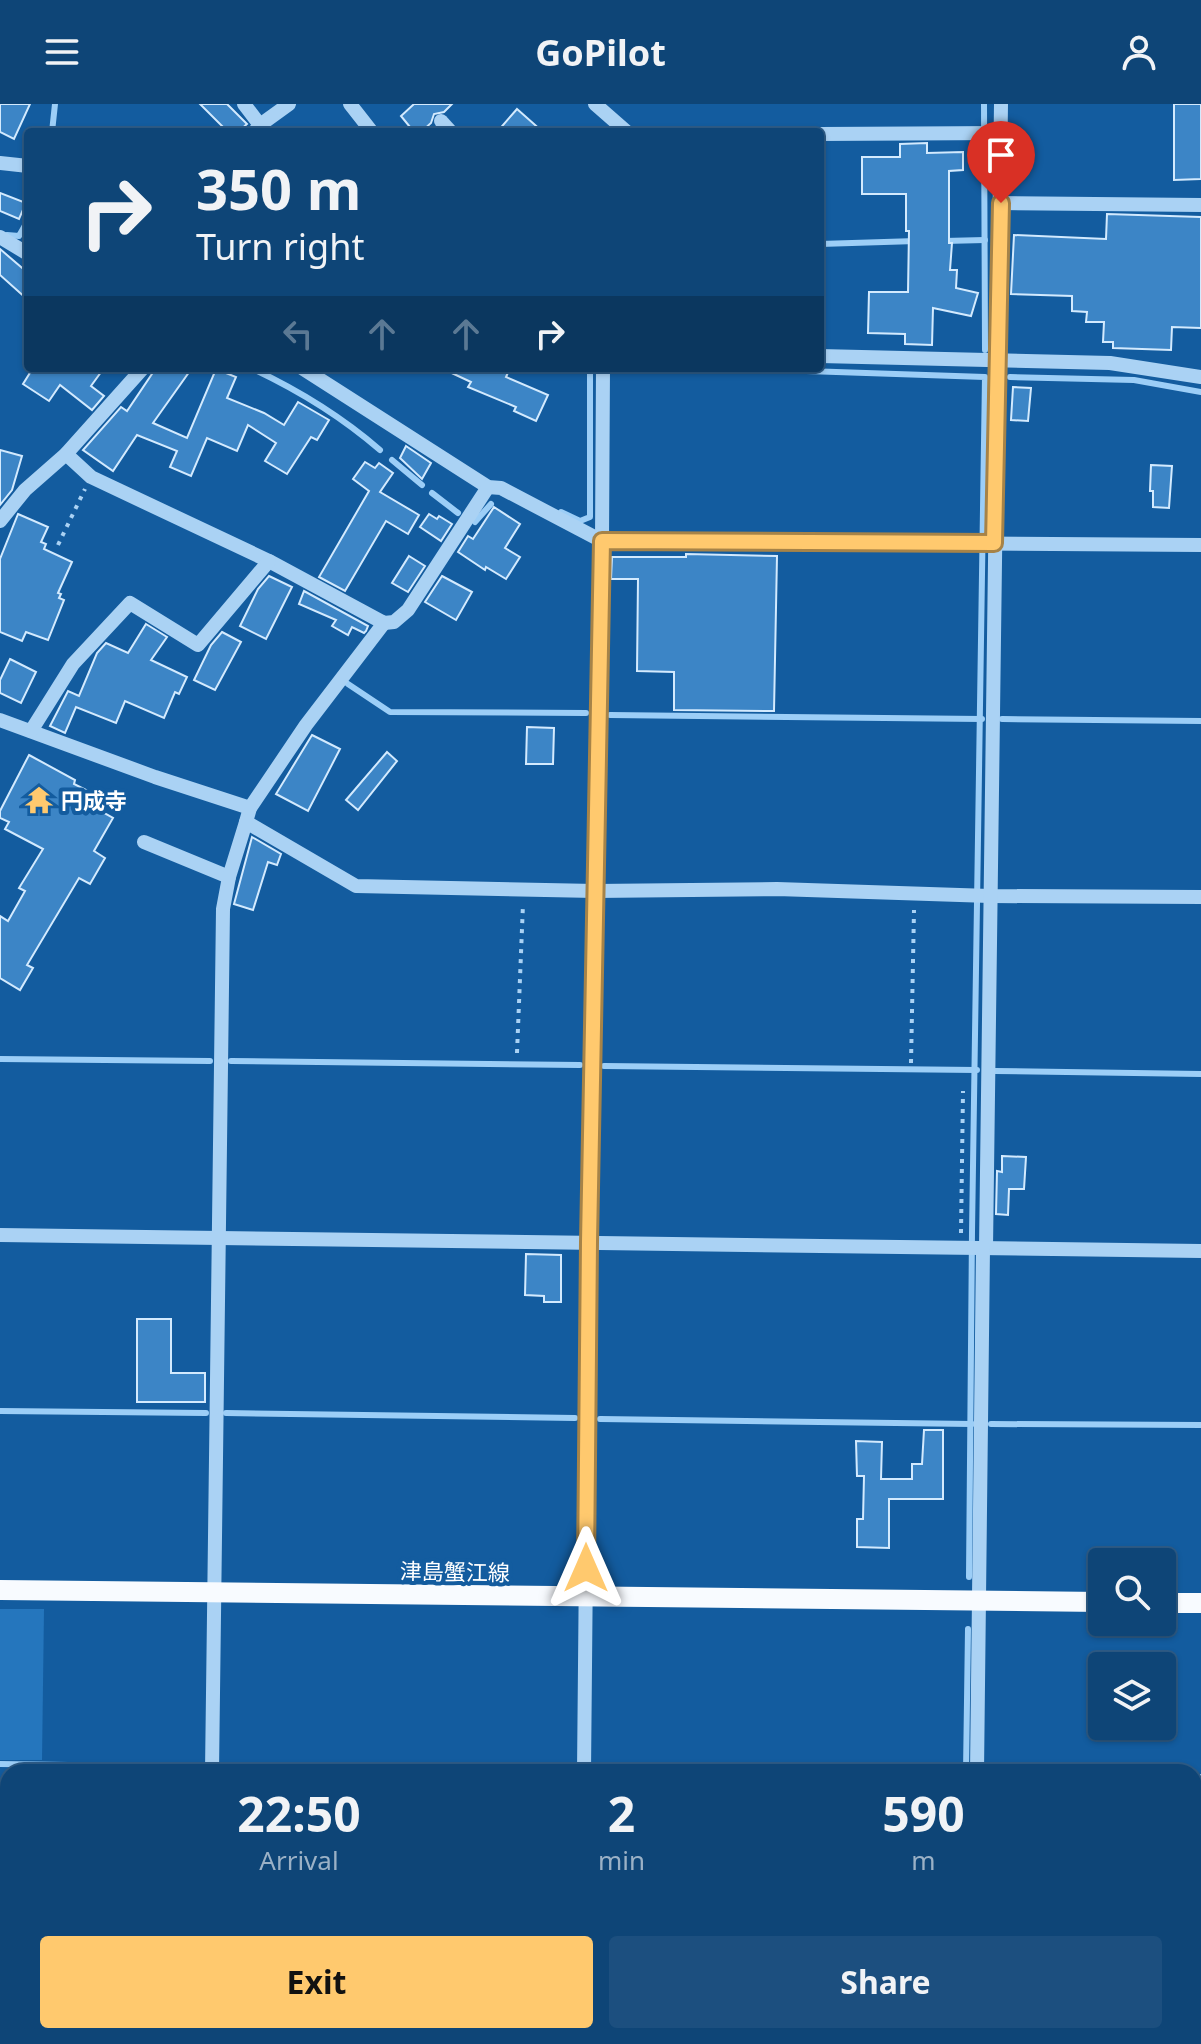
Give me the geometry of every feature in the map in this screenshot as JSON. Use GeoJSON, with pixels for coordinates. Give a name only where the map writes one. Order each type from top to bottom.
{"type":"FeatureCollection","features":[{"type":"Feature","properties":{"kind":"main road","name":"津島蟹江線"},"geometry":{"type":"LineString","coordinates":[[0,1590],[1088,1602]]}},
{"type":"Feature","properties":{"kind":"main road"},"geometry":{"type":"LineString","coordinates":[[1176,1603],[1201,1603]]}},
{"type":"Feature","properties":{"kind":"street"},"geometry":{"type":"LineString","coordinates":[[244,104],[257,128],[289,104]]}},
{"type":"Feature","properties":{"kind":"street"},"geometry":{"type":"LineString","coordinates":[[350,104],[369,128]]}},
{"type":"Feature","properties":{"kind":"street"},"geometry":{"type":"LineString","coordinates":[[595,104],[622,128]]}},
{"type":"Feature","properties":{"kind":"street"},"geometry":{"type":"LineString","coordinates":[[977,1764],[979,1602],[975,1248],[990,896],[1001,203],[991,133],[1001,104]]}},
{"type":"Feature","properties":{"kind":"street"},"geometry":{"type":"LineString","coordinates":[[824,134],[991,133]]}},
{"type":"Feature","properties":{"kind":"street"},"geometry":{"type":"LineString","coordinates":[[0,163],[24,166]]}},
{"type":"Feature","properties":{"kind":"street"},"geometry":{"type":"LineString","coordinates":[[1001,203],[1201,205]]}},
{"type":"Feature","properties":{"kind":"street"},"geometry":{"type":"LineString","coordinates":[[0,237],[24,252]]}},
{"type":"Feature","properties":{"kind":"street"},"geometry":{"type":"LineString","coordinates":[[824,356],[1110,363],[1201,377]]}},
{"type":"Feature","properties":{"kind":"street"},"geometry":{"type":"LineString","coordinates":[[0,521],[25,490],[66,454],[139,372]]}},
{"type":"Feature","properties":{"kind":"street"},"geometry":{"type":"LineString","coordinates":[[308,372],[488,487],[501,488],[602,541],[1201,545]]}},
{"type":"Feature","properties":{"kind":"street"},"geometry":{"type":"LineString","coordinates":[[584,1764],[603,372]]}},
{"type":"Feature","properties":{"kind":"street"},"geometry":{"type":"LineString","coordinates":[[66,454],[91,477],[269,561],[384,623],[394,622],[408,610],[488,487]]}},
{"type":"Feature","properties":{"kind":"street"},"geometry":{"type":"LineString","coordinates":[[31,731],[73,664],[130,603],[198,645],[269,561]]}},
{"type":"Feature","properties":{"kind":"street"},"geometry":{"type":"LineString","coordinates":[[212,1764],[223,909],[229,877],[248,815],[306,725],[384,623]]}},
{"type":"Feature","properties":{"kind":"street"},"geometry":{"type":"LineString","coordinates":[[0,720],[248,815],[356,886],[595,891],[777,889],[915,895],[1201,897]]}},
{"type":"Feature","properties":{"kind":"street"},"geometry":{"type":"LineString","coordinates":[[144,842],[229,877]]}},
{"type":"Feature","properties":{"kind":"street"},"geometry":{"type":"LineString","coordinates":[[0,1235],[1201,1251]]}},
{"type":"Feature","properties":{"kind":"path"},"geometry":{"type":"LineString","coordinates":[[58,545],[91,477]]}},
{"type":"Feature","properties":{"kind":"path"},"geometry":{"type":"LineString","coordinates":[[517,1053],[524,890]]}},
{"type":"Feature","properties":{"kind":"path"},"geometry":{"type":"LineString","coordinates":[[911,1063],[915,895]]}},
{"type":"Feature","properties":{"kind":"path"},"geometry":{"type":"LineString","coordinates":[[963,1091],[975,1248]]}},
{"type":"Feature","properties":{"kind":"shaded area"},"geometry":{"type":"Polygon","coordinates":[[[0,1609],[44,1609],[42,1760],[0,1760],[0,1609]]]}},
{"type":"Feature","properties":{"kind":"building"},"geometry":{"type":"Polygon","coordinates":[[[0,104],[30,104],[14,139],[0,132],[0,104]]]}},
{"type":"Feature","properties":{"kind":"building"},"geometry":{"type":"Polygon","coordinates":[[[200,104],[227,104],[247,124],[242,128],[224,128],[200,104]]]}},
{"type":"Feature","properties":{"kind":"building"},"geometry":{"type":"Polygon","coordinates":[[[414,104],[452,104],[444,112],[434,114],[425,128],[411,128],[401,116],[414,104]]]}},
{"type":"Feature","properties":{"kind":"building"},"geometry":{"type":"Polygon","coordinates":[[[1174,104],[1201,104],[1201,179],[1174,180],[1174,104]]]}},
{"type":"Feature","properties":{"kind":"building"},"geometry":{"type":"Polygon","coordinates":[[[517,109],[538,128],[500,128],[517,109]]]}},
{"type":"Feature","properties":{"kind":"building"},"geometry":{"type":"Polygon","coordinates":[[[927,143],[927,153],[963,152],[963,170],[949,171],[950,270],[957,270],[956,288],[978,293],[971,316],[933,308],[932,345],[905,344],[905,334],[868,333],[869,292],[908,292],[906,194],[862,194],[862,157],[900,157],[900,144],[927,143]]]}},
{"type":"Feature","properties":{"kind":"building"},"geometry":{"type":"Polygon","coordinates":[[[0,193],[24,202],[19,219],[0,211],[0,193]]]}},
{"type":"Feature","properties":{"kind":"building"},"geometry":{"type":"Polygon","coordinates":[[[1107,214],[1201,217],[1201,328],[1172,327],[1171,350],[1113,348],[1113,342],[1103,342],[1104,322],[1086,322],[1087,312],[1072,311],[1072,296],[1011,294],[1014,235],[1106,239],[1107,214]]]}},
{"type":"Feature","properties":{"kind":"building"},"geometry":{"type":"Polygon","coordinates":[[[0,249],[24,270],[24,296],[0,275],[0,249]]]}},
{"type":"Feature","properties":{"kind":"building"},"geometry":{"type":"Polygon","coordinates":[[[30,372],[101,372],[91,386],[104,396],[92,410],[60,385],[49,401],[23,384],[30,372]]]}},
{"type":"Feature","properties":{"kind":"building"},"geometry":{"type":"Polygon","coordinates":[[[153,372],[189,372],[153,423],[187,438],[215,372],[224,372],[236,377],[227,398],[284,425],[298,402],[329,420],[317,440],[311,437],[287,474],[265,461],[276,443],[248,425],[237,451],[207,438],[191,476],[170,467],[177,451],[137,435],[113,471],[83,450],[121,407],[127,411],[153,372]]]}},
{"type":"Feature","properties":{"kind":"building"},"geometry":{"type":"Polygon","coordinates":[[[450,372],[508,372],[506,377],[548,395],[536,421],[514,411],[516,407],[468,387],[471,382],[450,372]]]}},
{"type":"Feature","properties":{"kind":"building"},"geometry":{"type":"Polygon","coordinates":[[[1013,387],[1031,388],[1028,421],[1011,420],[1013,387]]]}},
{"type":"Feature","properties":{"kind":"building"},"geometry":{"type":"Polygon","coordinates":[[[406,446],[431,463],[422,479],[400,458],[406,446]]]}},
{"type":"Feature","properties":{"kind":"building"},"geometry":{"type":"Polygon","coordinates":[[[0,450],[22,456],[12,490],[0,505],[0,450]]]}},
{"type":"Feature","properties":{"kind":"building"},"geometry":{"type":"Polygon","coordinates":[[[365,462],[375,468],[379,463],[393,473],[380,492],[419,515],[408,534],[386,521],[345,591],[319,577],[369,491],[353,479],[365,462]]]}},
{"type":"Feature","properties":{"kind":"building"},"geometry":{"type":"Polygon","coordinates":[[[1151,465],[1172,466],[1169,508],[1153,507],[1151,465]]]}},
{"type":"Feature","properties":{"kind":"building"},"geometry":{"type":"Polygon","coordinates":[[[494,507],[520,524],[505,548],[520,557],[506,579],[486,567],[485,570],[458,552],[468,536],[473,539],[494,507]]]}},
{"type":"Feature","properties":{"kind":"building"},"geometry":{"type":"Polygon","coordinates":[[[18,514],[48,527],[41,542],[46,544],[44,549],[72,562],[58,593],[61,594],[59,598],[64,600],[48,640],[26,632],[22,641],[0,632],[0,559],[18,514]]]}},
{"type":"Feature","properties":{"kind":"building"},"geometry":{"type":"Polygon","coordinates":[[[429,514],[452,524],[441,541],[420,527],[429,514]]]}},
{"type":"Feature","properties":{"kind":"building"},"geometry":{"type":"Polygon","coordinates":[[[686,554],[777,556],[774,711],[674,710],[674,672],[637,671],[638,579],[611,579],[612,557],[686,557],[686,554]]]}},
{"type":"Feature","properties":{"kind":"building"},"geometry":{"type":"Polygon","coordinates":[[[409,556],[425,566],[408,592],[392,583],[409,556]]]}},
{"type":"Feature","properties":{"kind":"building"},"geometry":{"type":"Polygon","coordinates":[[[269,576],[292,587],[266,639],[240,626],[258,589],[269,576]]]}},
{"type":"Feature","properties":{"kind":"building"},"geometry":{"type":"Polygon","coordinates":[[[442,576],[472,592],[456,620],[425,602],[442,576]]]}},
{"type":"Feature","properties":{"kind":"building"},"geometry":{"type":"Polygon","coordinates":[[[304,591],[368,626],[366,631],[364,633],[352,627],[348,635],[332,626],[336,620],[299,604],[304,591]]]}},
{"type":"Feature","properties":{"kind":"building"},"geometry":{"type":"Polygon","coordinates":[[[146,624],[167,637],[151,660],[187,677],[179,694],[175,692],[164,718],[125,701],[116,723],[76,707],[65,733],[50,726],[68,691],[79,696],[97,653],[106,643],[128,653],[146,624]]]}},
{"type":"Feature","properties":{"kind":"building"},"geometry":{"type":"Polygon","coordinates":[[[222,632],[241,642],[215,690],[194,680],[211,645],[222,632]]]}},
{"type":"Feature","properties":{"kind":"building"},"geometry":{"type":"Polygon","coordinates":[[[10,659],[36,672],[21,703],[0,693],[0,680],[10,659]]]}},
{"type":"Feature","properties":{"kind":"building"},"geometry":{"type":"Polygon","coordinates":[[[527,727],[554,728],[553,764],[526,764],[527,727]]]}},
{"type":"Feature","properties":{"kind":"building"},"geometry":{"type":"Polygon","coordinates":[[[312,735],[340,749],[308,811],[276,794],[312,735]]]}},
{"type":"Feature","properties":{"kind":"building"},"geometry":{"type":"Polygon","coordinates":[[[387,752],[397,761],[358,810],[346,800],[387,752]]]}},
{"type":"Feature","properties":{"kind":"building"},"geometry":{"type":"Polygon","coordinates":[[[29,755],[75,780],[74,784],[86,790],[81,800],[113,818],[94,851],[105,858],[90,884],[79,878],[27,965],[33,968],[20,990],[0,978],[0,916],[8,921],[25,891],[19,888],[43,849],[5,829],[9,822],[0,818],[0,811],[29,755]]]}},
{"type":"Feature","properties":{"kind":"building"},"geometry":{"type":"Polygon","coordinates":[[[252,837],[281,854],[277,865],[268,862],[253,910],[234,904],[252,837]]]}},
{"type":"Feature","properties":{"kind":"building"},"geometry":{"type":"Polygon","coordinates":[[[1002,1156],[1026,1157],[1024,1189],[1009,1189],[1008,1215],[996,1214],[997,1171],[1002,1172],[1002,1156]]]}},
{"type":"Feature","properties":{"kind":"building"},"geometry":{"type":"Polygon","coordinates":[[[526,1254],[561,1255],[561,1302],[544,1302],[544,1296],[525,1295],[526,1254]]]}},
{"type":"Feature","properties":{"kind":"building"},"geometry":{"type":"Polygon","coordinates":[[[137,1319],[171,1319],[171,1373],[205,1373],[205,1402],[137,1402],[137,1319]]]}},
{"type":"Feature","properties":{"kind":"building"},"geometry":{"type":"Polygon","coordinates":[[[924,1430],[943,1430],[943,1499],[889,1499],[889,1548],[857,1547],[857,1519],[863,1519],[864,1476],[857,1476],[856,1441],[882,1442],[881,1479],[912,1479],[912,1464],[922,1464],[924,1430]]]}},
{"type":"Feature","properties":{"kind":"waterway"},"geometry":{"type":"LineString","coordinates":[[52,128],[55,104]]}},
{"type":"Feature","properties":{"kind":"waterway"},"geometry":{"type":"LineString","coordinates":[[984,104],[985,350]]}},
{"type":"Feature","properties":{"kind":"waterway"},"geometry":{"type":"LineString","coordinates":[[7,235],[19,236],[24,227]]}},
{"type":"Feature","properties":{"kind":"waterway"},"geometry":{"type":"LineString","coordinates":[[944,241],[985,240]]}},
{"type":"Feature","properties":{"kind":"waterway"},"geometry":{"type":"LineString","coordinates":[[824,244],[916,241]]}},
{"type":"Feature","properties":{"kind":"waterway"},"geometry":{"type":"LineString","coordinates":[[259,372],[318,405],[380,450]]}},
{"type":"Feature","properties":{"kind":"waterway"},"geometry":{"type":"LineString","coordinates":[[561,512],[580,521],[590,517],[590,372]]}},
{"type":"Feature","properties":{"kind":"waterway"},"geometry":{"type":"LineString","coordinates":[[824,372],[985,377],[969,1577]]}},
{"type":"Feature","properties":{"kind":"waterway"},"geometry":{"type":"LineString","coordinates":[[1010,377],[1134,380],[1201,392]]}},
{"type":"Feature","properties":{"kind":"waterway"},"geometry":{"type":"LineString","coordinates":[[392,460],[422,485]]}},
{"type":"Feature","properties":{"kind":"waterway"},"geometry":{"type":"LineString","coordinates":[[432,493],[458,513]]}},
{"type":"Feature","properties":{"kind":"waterway"},"geometry":{"type":"LineString","coordinates":[[475,522],[491,504]]}},
{"type":"Feature","properties":{"kind":"waterway"},"geometry":{"type":"LineString","coordinates":[[348,684],[390,712],[586,713]]}},
{"type":"Feature","properties":{"kind":"waterway"},"geometry":{"type":"LineString","coordinates":[[610,715],[982,719]]}},
{"type":"Feature","properties":{"kind":"waterway"},"geometry":{"type":"LineString","coordinates":[[1002,719],[1201,721]]}},
{"type":"Feature","properties":{"kind":"waterway"},"geometry":{"type":"LineString","coordinates":[[0,1059],[210,1061]]}},
{"type":"Feature","properties":{"kind":"waterway"},"geometry":{"type":"LineString","coordinates":[[231,1061],[580,1065]]}},
{"type":"Feature","properties":{"kind":"waterway"},"geometry":{"type":"LineString","coordinates":[[604,1066],[977,1070]]}},
{"type":"Feature","properties":{"kind":"waterway"},"geometry":{"type":"LineString","coordinates":[[995,1071],[1201,1074]]}},
{"type":"Feature","properties":{"kind":"waterway"},"geometry":{"type":"LineString","coordinates":[[0,1411],[206,1413]]}},
{"type":"Feature","properties":{"kind":"waterway"},"geometry":{"type":"LineString","coordinates":[[226,1413],[575,1418]]}},
{"type":"Feature","properties":{"kind":"waterway"},"geometry":{"type":"LineString","coordinates":[[600,1419],[972,1424]]}},
{"type":"Feature","properties":{"kind":"waterway"},"geometry":{"type":"LineString","coordinates":[[991,1424],[1201,1425]]}},
{"type":"Feature","properties":{"kind":"waterway"},"geometry":{"type":"LineString","coordinates":[[966,1764],[968,1629]]}},
{"type":"Feature","properties":{"kind":"place","name":"円成寺"},"geometry":{"type":"Point","coordinates":[39,800]}},
{"type":"Feature","properties":{"kind":"route"},"geometry":{"type":"LineString","coordinates":[[586,1568],[602,541],[994,543],[1001,203]]}}]}
